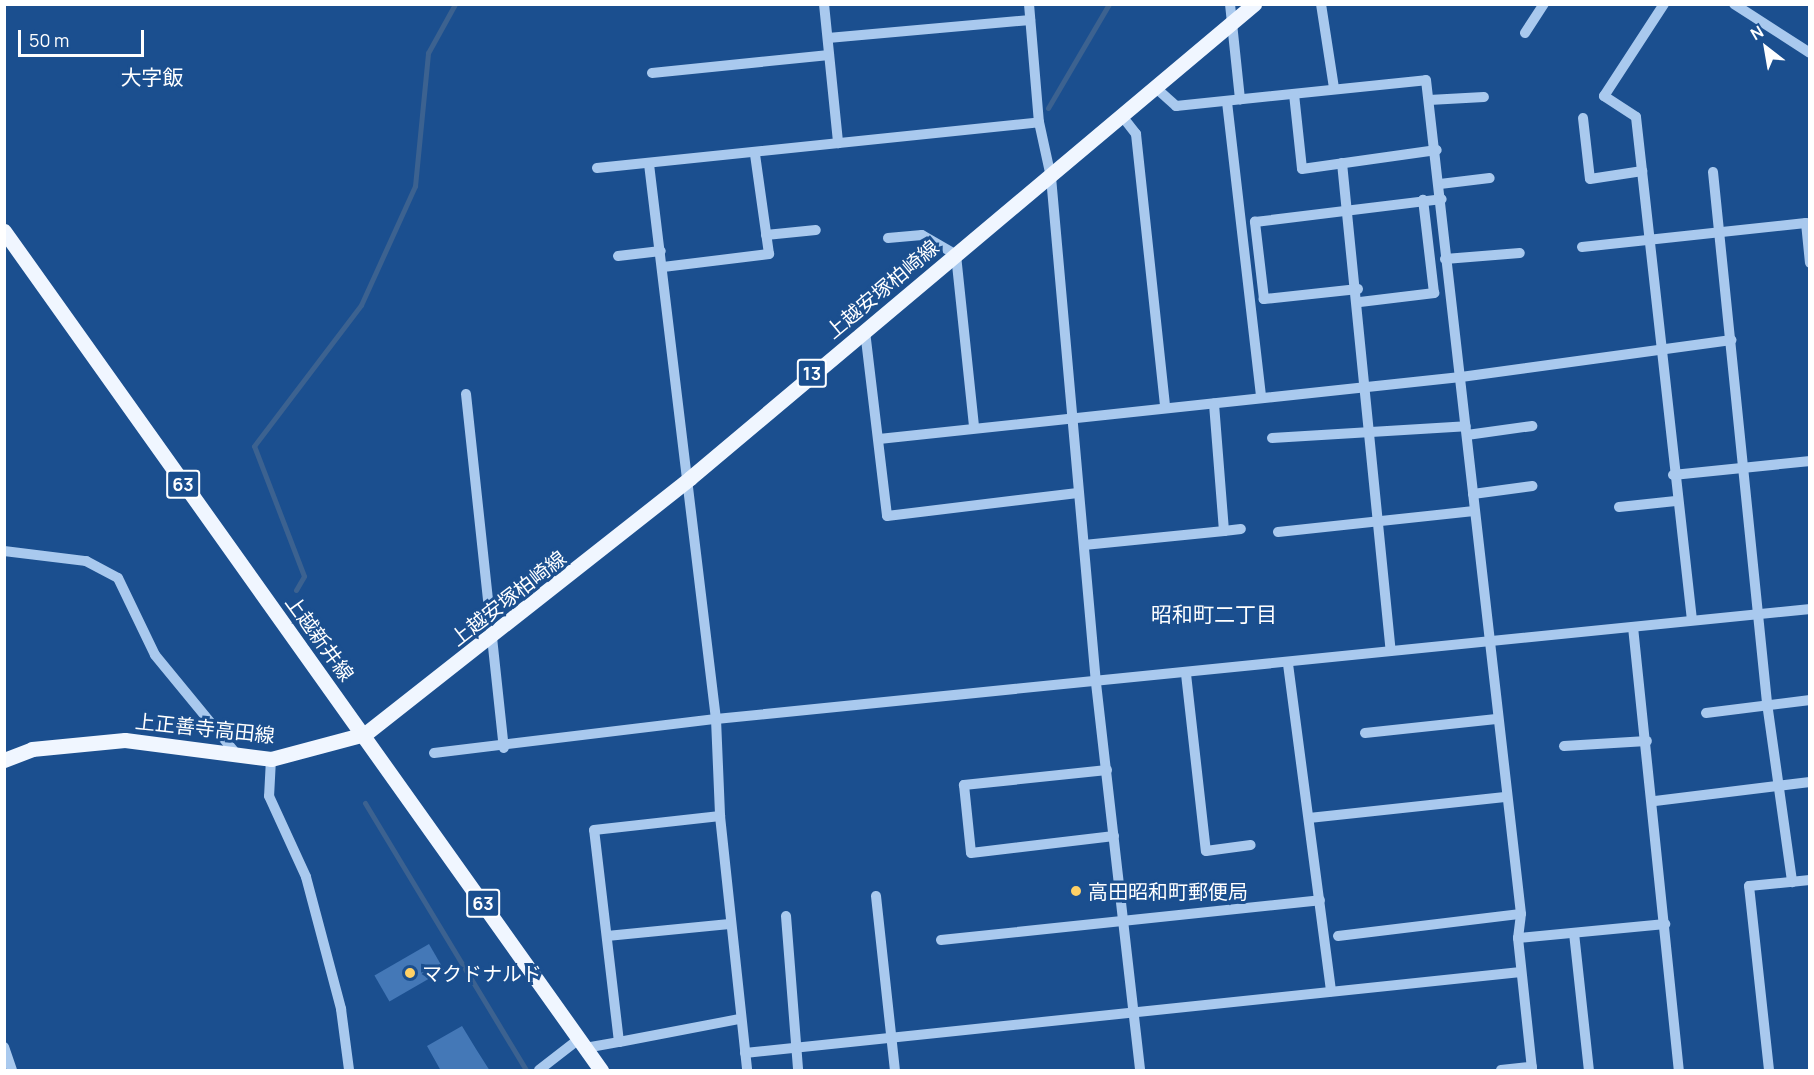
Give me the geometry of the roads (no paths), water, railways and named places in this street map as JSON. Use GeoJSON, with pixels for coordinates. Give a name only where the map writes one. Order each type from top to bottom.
{"type":"FeatureCollection","features":[{"type":"Feature","properties":{"kind":"main road","name":"上越安塚柏崎線"},"geometry":{"type":"LineString","coordinates":[[364,734],[490,640],[690,478],[1051,177],[1254,4]]}},
{"type":"Feature","properties":{"kind":"main road","name":"上越新井線"},"geometry":{"type":"LineString","coordinates":[[4,231],[602,1071]]}},
{"type":"Feature","properties":{"kind":"main road","name":"上正善寺高田線"},"geometry":{"type":"LineString","coordinates":[[4,760],[33,749],[125,740],[271,759],[364,734]]}},
{"type":"Feature","properties":{"kind":"street"},"geometry":{"type":"LineString","coordinates":[[824,4],[838,143]]}},
{"type":"Feature","properties":{"kind":"street"},"geometry":{"type":"LineString","coordinates":[[1029,4],[1039,122],[1051,177],[1096,683],[1125,919],[1140,1071]]}},
{"type":"Feature","properties":{"kind":"street"},"geometry":{"type":"LineString","coordinates":[[1230,4],[1240,99]]}},
{"type":"Feature","properties":{"kind":"street"},"geometry":{"type":"LineString","coordinates":[[1321,4],[1334,88]]}},
{"type":"Feature","properties":{"kind":"street"},"geometry":{"type":"LineString","coordinates":[[1525,33],[1544,4]]}},
{"type":"Feature","properties":{"kind":"street"},"geometry":{"type":"LineString","coordinates":[[1664,4],[1604,96],[1636,117],[1673,475],[1692,620]]}},
{"type":"Feature","properties":{"kind":"street"},"geometry":{"type":"LineString","coordinates":[[1734,4],[1809,53]]}},
{"type":"Feature","properties":{"kind":"street"},"geometry":{"type":"LineString","coordinates":[[828,38],[1030,20]]}},
{"type":"Feature","properties":{"kind":"street"},"geometry":{"type":"LineString","coordinates":[[652,73],[829,55]]}},
{"type":"Feature","properties":{"kind":"street"},"geometry":{"type":"LineString","coordinates":[[1156,88],[1176,106],[1426,80],[1437,150],[1445,259],[1461,376],[1496,719],[1521,914],[1518,938],[1532,1069],[1501,1071]]}},
{"type":"Feature","properties":{"kind":"street"},"geometry":{"type":"LineString","coordinates":[[1294,94],[1302,169],[1437,150]]}},
{"type":"Feature","properties":{"kind":"street"},"geometry":{"type":"LineString","coordinates":[[1429,100],[1484,97]]}},
{"type":"Feature","properties":{"kind":"street"},"geometry":{"type":"LineString","coordinates":[[1227,102],[1261,395]]}},
{"type":"Feature","properties":{"kind":"street"},"geometry":{"type":"LineString","coordinates":[[1122,116],[1136,134],[1166,406]]}},
{"type":"Feature","properties":{"kind":"street"},"geometry":{"type":"LineString","coordinates":[[1583,118],[1590,178],[1642,171]]}},
{"type":"Feature","properties":{"kind":"street"},"geometry":{"type":"LineString","coordinates":[[597,168],[755,154],[1039,122]]}},
{"type":"Feature","properties":{"kind":"street"},"geometry":{"type":"LineString","coordinates":[[663,267],[769,254],[755,154]]}},
{"type":"Feature","properties":{"kind":"street"},"geometry":{"type":"LineString","coordinates":[[1342,163],[1360,302],[1381,522],[1390,651]]}},
{"type":"Feature","properties":{"kind":"street"},"geometry":{"type":"LineString","coordinates":[[649,164],[690,478],[716,719],[720,816],[729,924],[747,1071]]}},
{"type":"Feature","properties":{"kind":"street"},"geometry":{"type":"LineString","coordinates":[[1713,172],[1742,467],[1760,613],[1767,704],[1792,882]]}},
{"type":"Feature","properties":{"kind":"street"},"geometry":{"type":"LineString","coordinates":[[1440,184],[1490,178]]}},
{"type":"Feature","properties":{"kind":"street"},"geometry":{"type":"LineString","coordinates":[[1358,289],[1264,299],[1255,222],[1442,198]]}},
{"type":"Feature","properties":{"kind":"street"},"geometry":{"type":"LineString","coordinates":[[1360,302],[1434,293],[1423,200]]}},
{"type":"Feature","properties":{"kind":"street"},"geometry":{"type":"LineString","coordinates":[[1582,247],[1806,223],[1809,263]]}},
{"type":"Feature","properties":{"kind":"street"},"geometry":{"type":"LineString","coordinates":[[766,235],[816,230]]}},
{"type":"Feature","properties":{"kind":"street"},"geometry":{"type":"LineString","coordinates":[[888,238],[922,235],[956,255],[974,427]]}},
{"type":"Feature","properties":{"kind":"street"},"geometry":{"type":"LineString","coordinates":[[618,256],[661,251]]}},
{"type":"Feature","properties":{"kind":"street"},"geometry":{"type":"LineString","coordinates":[[1445,259],[1520,253]]}},
{"type":"Feature","properties":{"kind":"street"},"geometry":{"type":"LineString","coordinates":[[865,331],[887,516],[1078,493]]}},
{"type":"Feature","properties":{"kind":"street"},"geometry":{"type":"LineString","coordinates":[[879,439],[1166,406],[1214,403],[1261,395],[1461,376],[1660,352],[1731,340]]}},
{"type":"Feature","properties":{"kind":"street"},"geometry":{"type":"LineString","coordinates":[[466,394],[490,640],[504,748]]}},
{"type":"Feature","properties":{"kind":"street"},"geometry":{"type":"LineString","coordinates":[[1214,403],[1224,531]]}},
{"type":"Feature","properties":{"kind":"street"},"geometry":{"type":"LineString","coordinates":[[1272,438],[1466,431],[1532,426]]}},
{"type":"Feature","properties":{"kind":"street"},"geometry":{"type":"LineString","coordinates":[[1673,475],[1809,461]]}},
{"type":"Feature","properties":{"kind":"street"},"geometry":{"type":"LineString","coordinates":[[1473,494],[1532,486]]}},
{"type":"Feature","properties":{"kind":"street"},"geometry":{"type":"LineString","coordinates":[[1619,507],[1676,501]]}},
{"type":"Feature","properties":{"kind":"street"},"geometry":{"type":"LineString","coordinates":[[1278,532],[1474,512]]}},
{"type":"Feature","properties":{"kind":"street"},"geometry":{"type":"LineString","coordinates":[[1084,545],[1241,529]]}},
{"type":"Feature","properties":{"kind":"street"},"geometry":{"type":"LineString","coordinates":[[4,551],[86,561],[118,578],[154,655],[237,755]]}},
{"type":"Feature","properties":{"kind":"street"},"geometry":{"type":"LineString","coordinates":[[434,753],[504,748],[716,719],[1288,664],[1390,651],[1809,609]]}},
{"type":"Feature","properties":{"kind":"street"},"geometry":{"type":"LineString","coordinates":[[1633,627],[1654,801],[1679,1071]]}},
{"type":"Feature","properties":{"kind":"street"},"geometry":{"type":"LineString","coordinates":[[1288,664],[1331,992]]}},
{"type":"Feature","properties":{"kind":"street"},"geometry":{"type":"LineString","coordinates":[[1186,674],[1206,851],[1251,845]]}},
{"type":"Feature","properties":{"kind":"street"},"geometry":{"type":"LineString","coordinates":[[1706,713],[1809,700]]}},
{"type":"Feature","properties":{"kind":"street"},"geometry":{"type":"LineString","coordinates":[[1365,734],[1496,719]]}},
{"type":"Feature","properties":{"kind":"street"},"geometry":{"type":"LineString","coordinates":[[1564,746],[1647,741]]}},
{"type":"Feature","properties":{"kind":"street"},"geometry":{"type":"LineString","coordinates":[[271,759],[269,796],[306,878],[341,1009],[349,1071]]}},
{"type":"Feature","properties":{"kind":"street"},"geometry":{"type":"LineString","coordinates":[[1107,770],[964,785],[971,853],[1114,836]]}},
{"type":"Feature","properties":{"kind":"street"},"geometry":{"type":"LineString","coordinates":[[1654,801],[1809,782]]}},
{"type":"Feature","properties":{"kind":"street"},"geometry":{"type":"LineString","coordinates":[[1309,818],[1505,797]]}},
{"type":"Feature","properties":{"kind":"street"},"geometry":{"type":"LineString","coordinates":[[619,1042],[594,830],[720,816]]}},
{"type":"Feature","properties":{"kind":"street"},"geometry":{"type":"LineString","coordinates":[[1769,1071],[1749,886],[1809,880]]}},
{"type":"Feature","properties":{"kind":"street"},"geometry":{"type":"LineString","coordinates":[[876,896],[895,1071]]}},
{"type":"Feature","properties":{"kind":"street"},"geometry":{"type":"LineString","coordinates":[[941,940],[1320,900]]}},
{"type":"Feature","properties":{"kind":"street"},"geometry":{"type":"LineString","coordinates":[[1338,936],[1521,914]]}},
{"type":"Feature","properties":{"kind":"street"},"geometry":{"type":"LineString","coordinates":[[786,916],[798,1071]]}},
{"type":"Feature","properties":{"kind":"street"},"geometry":{"type":"LineString","coordinates":[[607,936],[729,924]]}},
{"type":"Feature","properties":{"kind":"street"},"geometry":{"type":"LineString","coordinates":[[1518,938],[1665,924]]}},
{"type":"Feature","properties":{"kind":"street"},"geometry":{"type":"LineString","coordinates":[[1574,933],[1589,1071]]}},
{"type":"Feature","properties":{"kind":"street"},"geometry":{"type":"LineString","coordinates":[[745,1053],[892,1041],[1134,1016],[1521,972]]}},
{"type":"Feature","properties":{"kind":"street"},"geometry":{"type":"LineString","coordinates":[[539,1071],[582,1043],[619,1042],[740,1019]]}},
{"type":"Feature","properties":{"kind":"street"},"geometry":{"type":"LineString","coordinates":[[4,1047],[12,1071]]}},
{"type":"Feature","properties":{"kind":"waterway"},"geometry":{"type":"LineString","coordinates":[[296,590],[304,576],[254,446],[361,305],[415,186],[428,53],[455,4]]}},
{"type":"Feature","properties":{"kind":"waterway"},"geometry":{"type":"LineString","coordinates":[[1048,108],[1109,4]]}},
{"type":"Feature","properties":{"kind":"waterway"},"geometry":{"type":"LineString","coordinates":[[365,803],[526,1070]]}},
{"type":"Feature","properties":{"kind":"place","name":"高田昭和町郵便局"},"geometry":{"type":"Point","coordinates":[1076,891]}},
{"type":"Feature","properties":{"kind":"place","name":"マクドナルド"},"geometry":{"type":"Point","coordinates":[410,973]}},
{"type":"Feature","properties":{"kind":"district","name":"大字飯"},"geometry":{"type":"Point","coordinates":[152,77]}},
{"type":"Feature","properties":{"kind":"district","name":"昭和町二丁目"},"geometry":{"type":"Point","coordinates":[1214,614]}}]}
